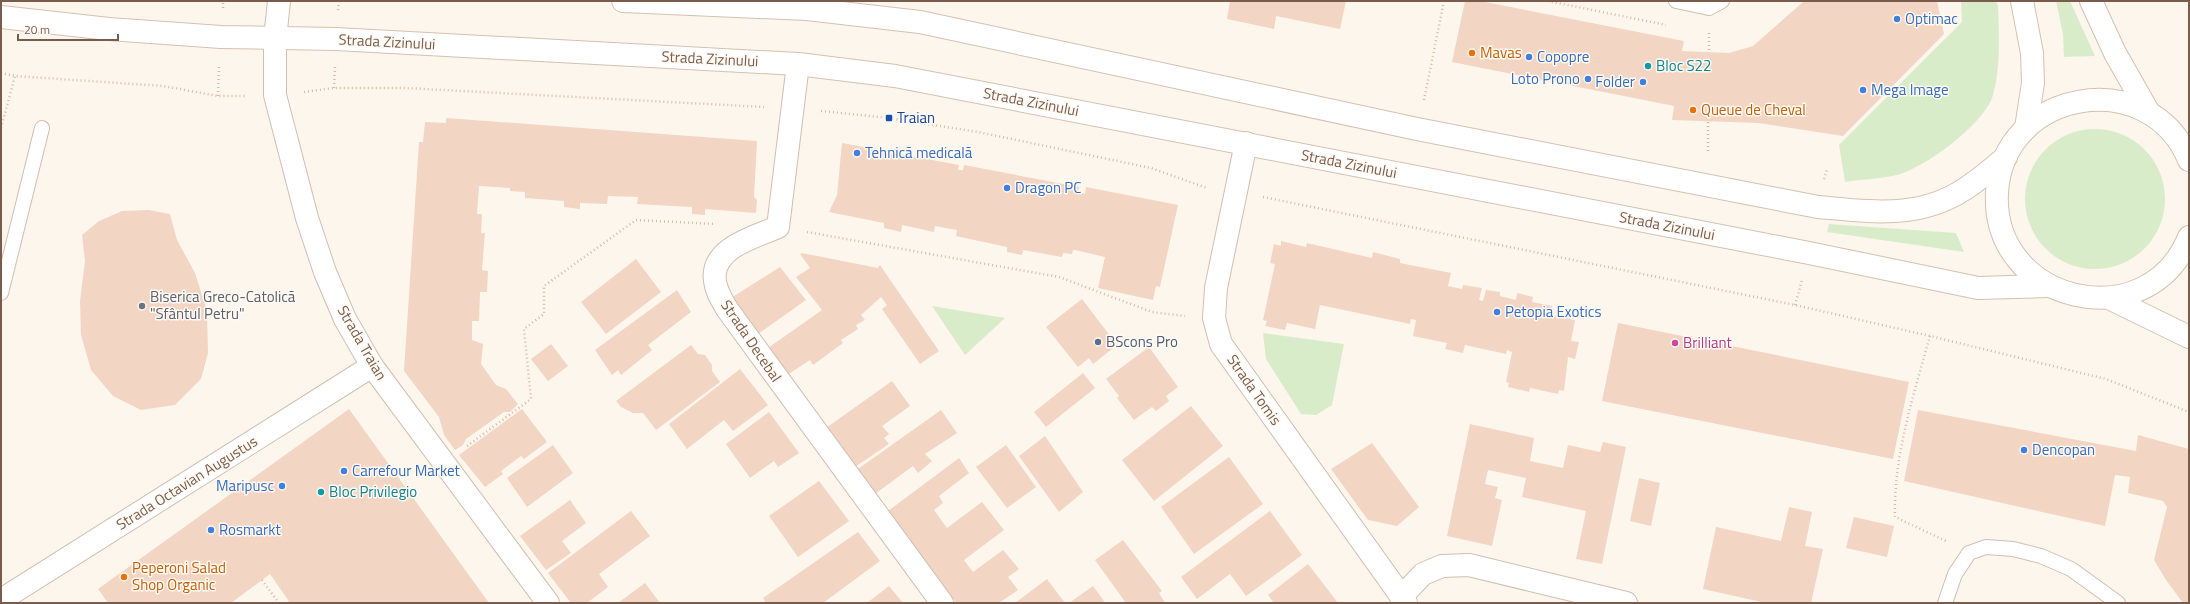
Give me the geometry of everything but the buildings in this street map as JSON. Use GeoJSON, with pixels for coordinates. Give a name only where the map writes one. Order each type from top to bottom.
{"type":"FeatureCollection","features":[{"type":"Feature","properties":{"kind":"main road","name":"Strada Traian"},"geometry":{"type":"LineString","coordinates":[[278,1],[275,39],[275,95],[296,180],[325,272],[345,319],[372,366],[445,462],[548,603]]}},
{"type":"Feature","properties":{"kind":"main road"},"geometry":{"type":"LineString","coordinates":[[624,1],[807,9],[920,22],[1417,129],[1818,207],[1871,212],[1914,210],[1940,202],[1972,185],[2006,157]]}},
{"type":"Feature","properties":{"kind":"main road"},"geometry":{"type":"LineString","coordinates":[[2022,1],[2032,53],[2033,83],[2026,128]]}},
{"type":"Feature","properties":{"kind":"main road"},"geometry":{"type":"LineString","coordinates":[[2091,1],[2115,53],[2149,113]]}},
{"type":"Feature","properties":{"kind":"main road","name":"Strada Zizinului"},"geometry":{"type":"LineString","coordinates":[[1,17],[108,29],[275,39],[336,39],[798,64],[895,76],[1808,253],[1978,288],[2047,286]]}},
{"type":"Feature","properties":{"kind":"main road"},"geometry":{"type":"LineString","coordinates":[[778,227],[794,108],[798,64]]}},
{"type":"Feature","properties":{"kind":"main road"},"geometry":{"type":"LineString","coordinates":[[2189,160],[2176,137],[2149,113],[2125,102],[2098,99],[2072,101],[2047,112],[2026,128],[2014,141],[1999,174],[1996,192],[2001,229],[2009,247],[2019,262],[2032,275],[2047,286],[2067,294],[2088,298],[2109,298],[2128,294],[2146,286],[2162,274],[2176,260],[2189,237]]}},
{"type":"Feature","properties":{"kind":"main road","name":"Strada Tomis"},"geometry":{"type":"LineString","coordinates":[[1246,143],[1216,288],[1214,318],[1221,344],[1404,600]]}},
{"type":"Feature","properties":{"kind":"main road","name":"Strada Decebal"},"geometry":{"type":"LineString","coordinates":[[778,227],[731,248],[721,258],[715,269],[715,280],[718,291],[727,309],[798,408],[942,603]]}},
{"type":"Feature","properties":{"kind":"main road"},"geometry":{"type":"LineString","coordinates":[[2109,298],[2189,337]]}},
{"type":"Feature","properties":{"kind":"main road","name":"Strada Octavian Augustus"},"geometry":{"type":"LineString","coordinates":[[1,600],[372,366]]}},
{"type":"Feature","properties":{"kind":"main road"},"geometry":{"type":"LineString","coordinates":[[1404,600],[1423,574],[1442,566],[1469,565],[1626,603]]}},
{"type":"Feature","properties":{"kind":"lane"},"geometry":{"type":"LineString","coordinates":[[1676,1],[1709,8],[1722,1]]}},
{"type":"Feature","properties":{"kind":"lane"},"geometry":{"type":"LineString","coordinates":[[1,293],[42,128]]}},
{"type":"Feature","properties":{"kind":"lane"},"geometry":{"type":"LineString","coordinates":[[1945,603],[1955,574],[1970,553],[1986,547],[2013,549],[2041,556],[2071,569],[2118,603]]}},
{"type":"Feature","properties":{"kind":"path"},"geometry":{"type":"LineString","coordinates":[[1417,129],[1444,1]]}},
{"type":"Feature","properties":{"kind":"path"},"geometry":{"type":"LineString","coordinates":[[1548,1],[1671,26]]}},
{"type":"Feature","properties":{"kind":"path"},"geometry":{"type":"LineString","coordinates":[[1701,33],[1709,34]]}},
{"type":"Feature","properties":{"kind":"path"},"geometry":{"type":"LineString","coordinates":[[1,73],[14,76],[163,86],[218,96],[275,95],[334,88],[405,88],[794,108],[889,118],[978,132],[1151,168],[1206,188],[1236,192],[1788,303],[1930,336],[2106,380],[2189,412]]}},
{"type":"Feature","properties":{"kind":"path"},"geometry":{"type":"LineString","coordinates":[[1,128],[14,76]]}},
{"type":"Feature","properties":{"kind":"path"},"geometry":{"type":"LineString","coordinates":[[1708,122],[1708,152]]}},
{"type":"Feature","properties":{"kind":"path"},"geometry":{"type":"LineString","coordinates":[[1205,196],[1206,188]]}},
{"type":"Feature","properties":{"kind":"path"},"geometry":{"type":"LineString","coordinates":[[445,462],[531,399],[524,329],[544,314],[544,286],[636,220],[723,224]]}},
{"type":"Feature","properties":{"kind":"path"},"geometry":{"type":"LineString","coordinates":[[778,227],[1059,277],[1152,312],[1185,316],[1186,309]]}},
{"type":"Feature","properties":{"kind":"path"},"geometry":{"type":"LineString","coordinates":[[1930,336],[1912,402],[1894,491],[1896,517],[1970,553]]}},
{"type":"Feature","properties":{"kind":"path"},"geometry":{"type":"LineString","coordinates":[[262,580],[279,603]]}},
{"type":"Feature","properties":{"kind":"green space"},"geometry":{"type":"Polygon","coordinates":[[[1961,1],[1996,1],[1998,6],[1999,52],[1997,76],[1992,98],[1986,109],[1965,133],[1923,164],[1897,175],[1845,182],[1839,145],[1962,22],[1961,1]]]}},
{"type":"Feature","properties":{"kind":"green space"},"geometry":{"type":"Polygon","coordinates":[[[2056,1],[2070,1],[2095,56],[2064,57],[2063,34],[2056,1]]]}},
{"type":"Feature","properties":{"kind":"green space"},"geometry":{"type":"Polygon","coordinates":[[[2102,129],[2128,137],[2149,155],[2160,172],[2164,185],[2164,213],[2160,226],[2153,238],[2139,253],[2122,264],[2109,268],[2088,269],[2062,261],[2041,243],[2030,226],[2026,213],[2025,192],[2033,166],[2051,145],[2068,134],[2081,130],[2102,129]]]}},
{"type":"Feature","properties":{"kind":"green space"},"geometry":{"type":"Polygon","coordinates":[[[1829,224],[1956,233],[1964,252],[1827,232],[1829,224]]]}},
{"type":"Feature","properties":{"kind":"green space"},"geometry":{"type":"Polygon","coordinates":[[[932,306],[1005,318],[965,355],[932,306]]]}},
{"type":"Feature","properties":{"kind":"green space"},"geometry":{"type":"Polygon","coordinates":[[[1263,333],[1344,344],[1332,405],[1316,415],[1301,414],[1266,359],[1263,333]]]}},
{"type":"Feature","properties":{"kind":"place","name":"Optimac"},"geometry":{"type":"Point","coordinates":[1897,19]}},
{"type":"Feature","properties":{"kind":"place","name":"Mavas"},"geometry":{"type":"Point","coordinates":[1472,53]}},
{"type":"Feature","properties":{"kind":"place","name":"Copopre"},"geometry":{"type":"Point","coordinates":[1529,57]}},
{"type":"Feature","properties":{"kind":"place","name":"Bloc S22"},"geometry":{"type":"Point","coordinates":[1648,66]}},
{"type":"Feature","properties":{"kind":"place","name":"Loto Prono"},"geometry":{"type":"Point","coordinates":[1588,79]}},
{"type":"Feature","properties":{"kind":"place","name":"Folder"},"geometry":{"type":"Point","coordinates":[1643,82]}},
{"type":"Feature","properties":{"kind":"place","name":"Mega Image"},"geometry":{"type":"Point","coordinates":[1863,90]}},
{"type":"Feature","properties":{"kind":"place","name":"Queue de Cheval"},"geometry":{"type":"Point","coordinates":[1693,110]}},
{"type":"Feature","properties":{"kind":"place","name":"Traian"},"geometry":{"type":"Point","coordinates":[889,118]}},
{"type":"Feature","properties":{"kind":"place","name":"Tehnică medicală"},"geometry":{"type":"Point","coordinates":[857,153]}},
{"type":"Feature","properties":{"kind":"place","name":"Dragon PC"},"geometry":{"type":"Point","coordinates":[1007,188]}},
{"type":"Feature","properties":{"kind":"place","name":"Biserica Greco-Catolică \"Sfântul Petru\""},"geometry":{"type":"Point","coordinates":[142,306]}},
{"type":"Feature","properties":{"kind":"place","name":"Petopia Exotics"},"geometry":{"type":"Point","coordinates":[1497,312]}},
{"type":"Feature","properties":{"kind":"place","name":"BScons Pro"},"geometry":{"type":"Point","coordinates":[1098,342]}},
{"type":"Feature","properties":{"kind":"place","name":"Brilliant"},"geometry":{"type":"Point","coordinates":[1675,343]}},
{"type":"Feature","properties":{"kind":"place","name":"Dencopan"},"geometry":{"type":"Point","coordinates":[2024,450]}},
{"type":"Feature","properties":{"kind":"place","name":"Carrefour Market"},"geometry":{"type":"Point","coordinates":[344,471]}},
{"type":"Feature","properties":{"kind":"place","name":"Maripusc"},"geometry":{"type":"Point","coordinates":[282,486]}},
{"type":"Feature","properties":{"kind":"place","name":"Bloc Privilegio"},"geometry":{"type":"Point","coordinates":[321,492]}},
{"type":"Feature","properties":{"kind":"place","name":"Rosmarkt"},"geometry":{"type":"Point","coordinates":[211,530]}},
{"type":"Feature","properties":{"kind":"place","name":"Peperoni Salad Shop Organic"},"geometry":{"type":"Point","coordinates":[124,577]}}]}
